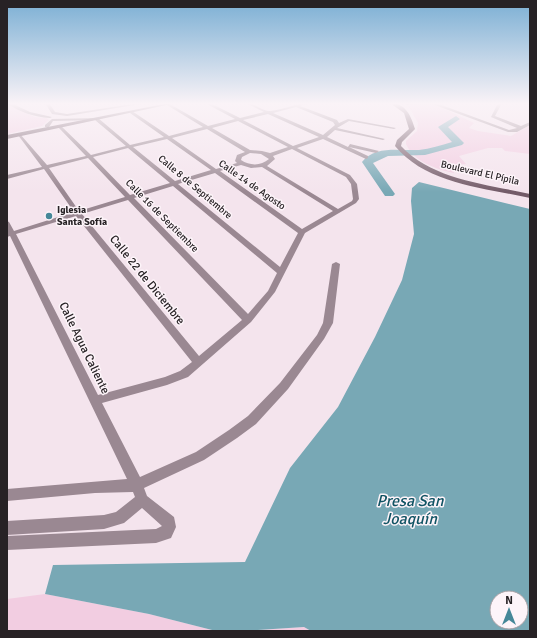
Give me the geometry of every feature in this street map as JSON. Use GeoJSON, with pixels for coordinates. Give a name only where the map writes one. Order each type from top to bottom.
{"type":"FeatureCollection","features":[{"type":"Feature","properties":{"kind":"street"},"geometry":{"type":"LineString","coordinates":[[7,136],[20,133]]}},
{"type":"Feature","properties":{"kind":"street"},"geometry":{"type":"LineString","coordinates":[[7,136],[30,133]]}},
{"type":"Feature","properties":{"kind":"street","name":"Calle 16 de Septiembre"},"geometry":{"type":"LineString","coordinates":[[66,133],[248,320]]}},
{"type":"Feature","properties":{"kind":"street","name":"Calle 8 de Septiembre"},"geometry":{"type":"LineString","coordinates":[[113,133],[281,272]]}},
{"type":"Feature","properties":{"kind":"street","name":"Calle 14 de Agosto"},"geometry":{"type":"LineString","coordinates":[[161,133],[302,232]]}},
{"type":"Feature","properties":{"kind":"street"},"geometry":{"type":"LineString","coordinates":[[7,177],[184,133]]}},
{"type":"Feature","properties":{"kind":"street"},"geometry":{"type":"LineString","coordinates":[[211,133],[243,154]]}},
{"type":"Feature","properties":{"kind":"street"},"geometry":{"type":"LineString","coordinates":[[213,133],[249,152]]}},
{"type":"Feature","properties":{"kind":"street"},"geometry":{"type":"LineString","coordinates":[[95,400],[167,381],[184,374],[248,320],[271,292],[302,232],[354,202],[356,199],[355,186],[348,176],[266,133]]}},
{"type":"Feature","properties":{"kind":"street"},"geometry":{"type":"LineString","coordinates":[[315,133],[366,157]]}},
{"type":"Feature","properties":{"kind":"street"},"geometry":{"type":"LineString","coordinates":[[241,164],[238,158],[243,154],[249,152],[261,152],[270,155],[324,137],[329,133]]}},
{"type":"Feature","properties":{"kind":"street"},"geometry":{"type":"LineString","coordinates":[[359,133],[383,139]]}},
{"type":"Feature","properties":{"kind":"street"},"geometry":{"type":"LineString","coordinates":[[406,152],[398,146],[399,141],[408,133]]}},
{"type":"Feature","properties":{"kind":"street"},"geometry":{"type":"LineString","coordinates":[[406,152],[404,142],[413,133]]}},
{"type":"Feature","properties":{"kind":"street","name":"Calle 22 de Diciembre"},"geometry":{"type":"LineString","coordinates":[[20,135],[46,168],[78,214],[198,362]]}},
{"type":"Feature","properties":{"kind":"street"},"geometry":{"type":"LineString","coordinates":[[337,144],[376,151]]}},
{"type":"Feature","properties":{"kind":"street","name":"Boulevard El Pípila"},"geometry":{"type":"LineString","coordinates":[[406,152],[425,165],[439,171],[530,192]]}},
{"type":"Feature","properties":{"kind":"street","name":"Boulevard El Pípila"},"geometry":{"type":"LineString","coordinates":[[406,152],[420,167],[434,173],[530,196]]}},
{"type":"Feature","properties":{"kind":"street"},"geometry":{"type":"LineString","coordinates":[[10,234],[241,164],[251,166],[265,164],[272,159],[270,155]]}},
{"type":"Feature","properties":{"kind":"street"},"geometry":{"type":"LineString","coordinates":[[265,164],[340,209]]}},
{"type":"Feature","properties":{"kind":"street","name":"Calle Agua Caliente"},"geometry":{"type":"LineString","coordinates":[[7,223],[10,234],[95,400],[137,485],[142,500]]}},
{"type":"Feature","properties":{"kind":"street"},"geometry":{"type":"LineString","coordinates":[[7,495],[95,487],[137,485],[200,456],[234,434],[252,420],[284,386],[321,337],[328,323],[332,306],[336,264]]}},
{"type":"Feature","properties":{"kind":"street"},"geometry":{"type":"LineString","coordinates":[[7,528],[104,522],[119,518],[142,500],[169,522],[169,528],[166,533],[156,536],[7,543]]}},
{"type":"Feature","properties":{"kind":"shaded area"},"geometry":{"type":"Polygon","coordinates":[[[415,133],[490,133],[511,136],[517,133],[530,133],[530,154],[505,151],[502,148],[488,148],[459,156],[466,164],[451,165],[454,173],[433,167],[414,156],[406,144],[406,141],[415,133]]]}},
{"type":"Feature","properties":{"kind":"shaded area"},"geometry":{"type":"Polygon","coordinates":[[[45,594],[149,614],[216,631],[7,631],[7,599],[45,594]]]}},
{"type":"Feature","properties":{"kind":"shaded area"},"geometry":{"type":"Polygon","coordinates":[[[304,627],[311,631],[242,631],[304,627]]]}},
{"type":"Feature","properties":{"kind":"water","name":"Presa San Joaquín"},"geometry":{"type":"Polygon","coordinates":[[[419,182],[530,209],[530,631],[311,631],[304,627],[216,631],[149,614],[45,594],[53,565],[245,562],[290,468],[338,407],[375,337],[402,280],[414,234],[411,201],[412,188],[419,182]]]}},
{"type":"Feature","properties":{"kind":"waterway"},"geometry":{"type":"LineString","coordinates":[[389,194],[367,162],[381,154],[395,152],[425,152],[459,143],[448,133]]}},
{"type":"Feature","properties":{"kind":"place","name":"Iglesia Santa Sofía"},"geometry":{"type":"Point","coordinates":[49,216]}}]}
